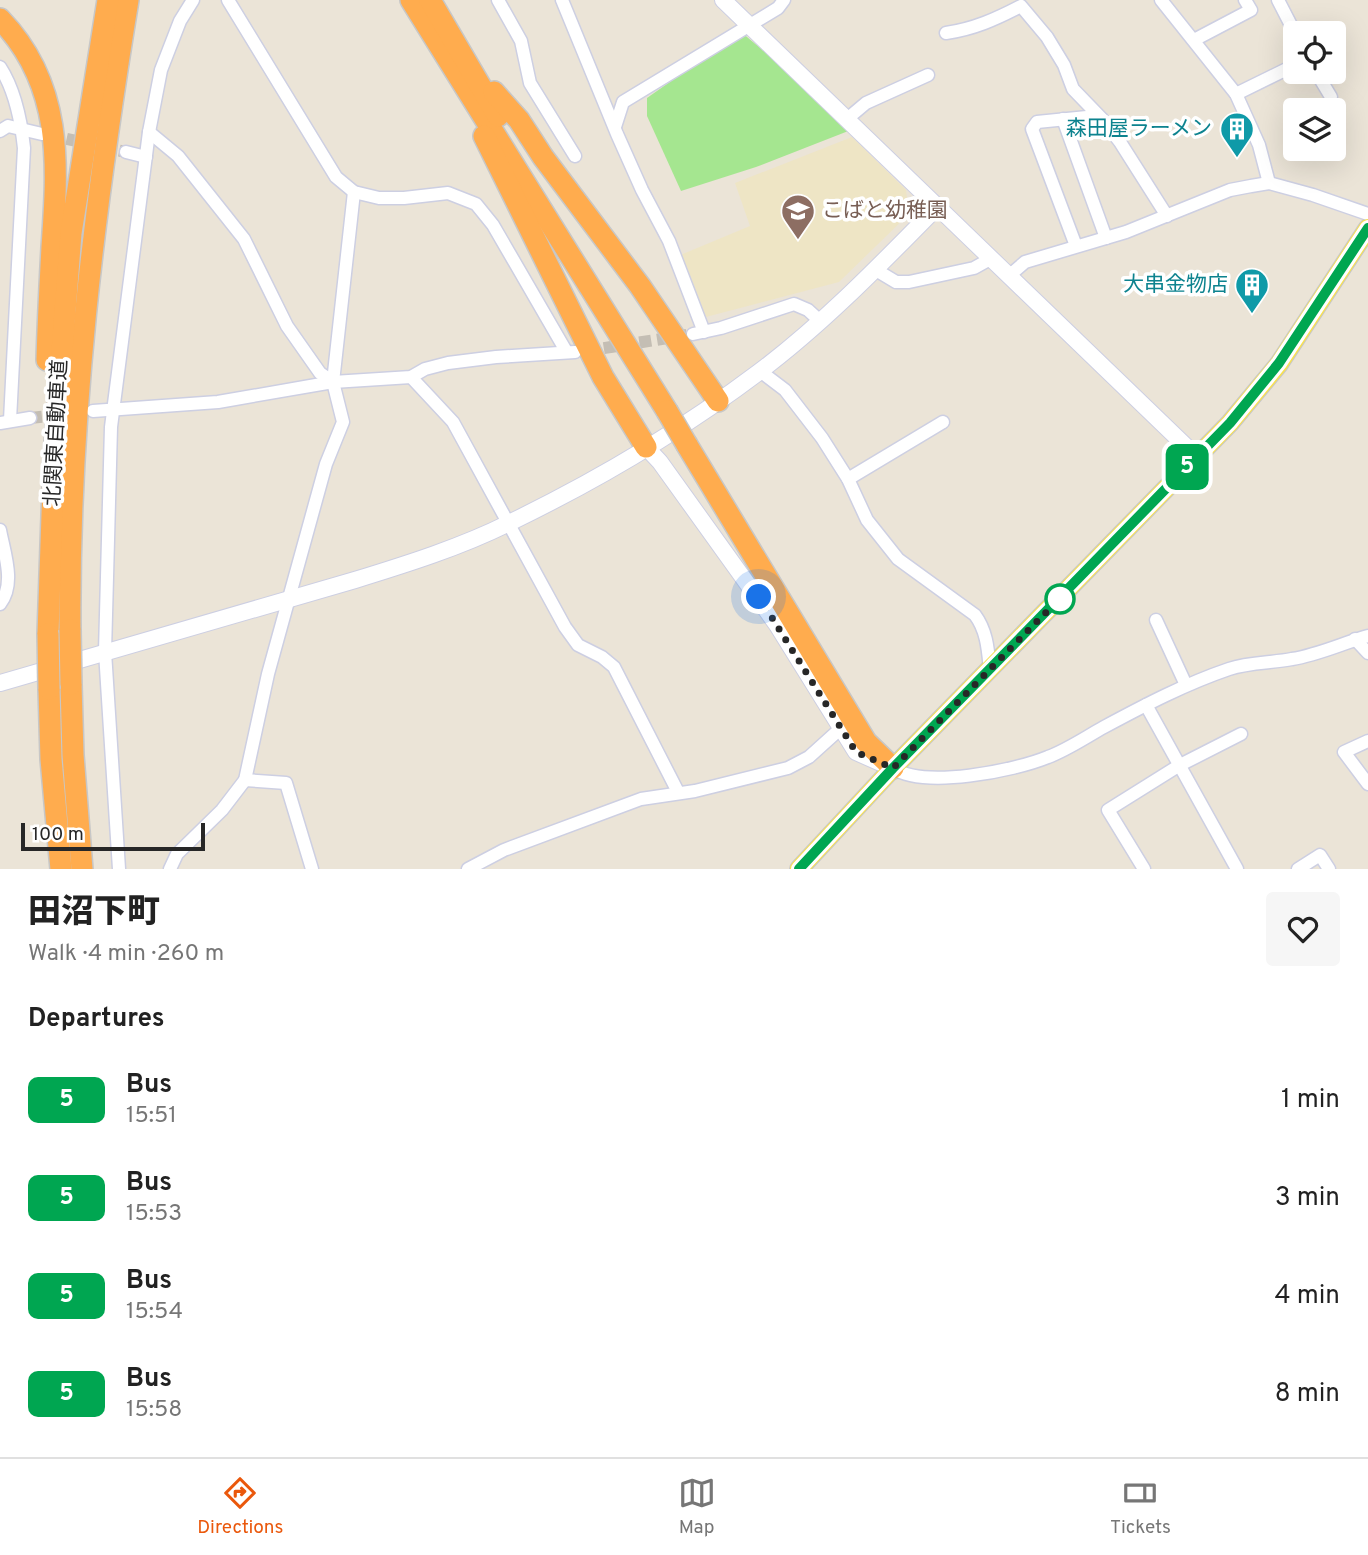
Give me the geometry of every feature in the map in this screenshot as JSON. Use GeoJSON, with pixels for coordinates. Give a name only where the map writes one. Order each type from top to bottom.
{"type":"FeatureCollection","features":[{"type":"Feature","properties":{"kind":"highway","name":"北関東自動車道"},"geometry":{"type":"LineString","coordinates":[[61,869],[51,759],[48,634],[57,403],[71,233],[108,0]]}},
{"type":"Feature","properties":{"kind":"highway","name":"北関東自動車道"},"geometry":{"type":"LineString","coordinates":[[82,869],[73,755],[71,684],[73,458],[85,311],[102,168],[128,0]]}},
{"type":"Feature","properties":{"kind":"highway"},"geometry":{"type":"LineString","coordinates":[[85,311],[104,229],[128,75],[144,0]]}},
{"type":"Feature","properties":{"kind":"highway"},"geometry":{"type":"LineString","coordinates":[[411,0],[430,11],[462,69],[505,128],[671,408],[876,732],[893,768]]}},
{"type":"Feature","properties":{"kind":"highway"},"geometry":{"type":"LineString","coordinates":[[0,19],[26,51],[39,76],[48,102],[55,139],[43,456],[50,572]]}},
{"type":"Feature","properties":{"kind":"highway"},"geometry":{"type":"LineString","coordinates":[[462,69],[519,120],[543,157],[664,319],[718,401]]}},
{"type":"Feature","properties":{"kind":"highway"},"geometry":{"type":"LineString","coordinates":[[462,69],[495,161],[521,208],[603,377],[646,447]]}},
{"type":"Feature","properties":{"kind":"main road"},"geometry":{"type":"LineString","coordinates":[[799,869],[893,768],[1238,414],[1279,363],[1368,228]]}},
{"type":"Feature","properties":{"kind":"street"},"geometry":{"type":"LineString","coordinates":[[119,869],[105,653],[113,410],[149,132],[166,51],[193,0]]}},
{"type":"Feature","properties":{"kind":"street"},"geometry":{"type":"LineString","coordinates":[[93,411],[218,402],[333,383],[411,377],[425,369],[448,363],[571,352],[493,225],[476,204],[449,193],[379,198],[354,192],[336,177],[228,0]]}},
{"type":"Feature","properties":{"kind":"street"},"geometry":{"type":"LineString","coordinates":[[498,0],[521,41],[530,83],[575,156]]}},
{"type":"Feature","properties":{"kind":"street"},"geometry":{"type":"LineString","coordinates":[[562,0],[642,190],[669,242],[699,333],[794,304],[808,310],[820,321]]}},
{"type":"Feature","properties":{"kind":"street"},"geometry":{"type":"LineString","coordinates":[[723,0],[1197,457]]}},
{"type":"Feature","properties":{"kind":"street"},"geometry":{"type":"LineString","coordinates":[[615,127],[623,102],[778,8],[784,0]]}},
{"type":"Feature","properties":{"kind":"street"},"geometry":{"type":"LineString","coordinates":[[1161,0],[1236,94],[1258,145],[1269,183]]}},
{"type":"Feature","properties":{"kind":"street"},"geometry":{"type":"LineString","coordinates":[[1194,40],[1251,10],[1245,0]]}},
{"type":"Feature","properties":{"kind":"street"},"geometry":{"type":"LineString","coordinates":[[1278,0],[1289,21]]}},
{"type":"Feature","properties":{"kind":"street"},"geometry":{"type":"LineString","coordinates":[[946,33],[968,30],[1021,6],[1047,37],[1064,65],[1073,89],[1120,142],[1167,216]]}},
{"type":"Feature","properties":{"kind":"street"},"geometry":{"type":"LineString","coordinates":[[0,67],[9,80],[22,129],[24,148],[5,421],[30,418]]}},
{"type":"Feature","properties":{"kind":"street"},"geometry":{"type":"LineString","coordinates":[[1236,94],[1283,71]]}},
{"type":"Feature","properties":{"kind":"street"},"geometry":{"type":"LineString","coordinates":[[847,119],[866,103],[928,75]]}},
{"type":"Feature","properties":{"kind":"street"},"geometry":{"type":"LineString","coordinates":[[1323,84],[1331,97]]}},
{"type":"Feature","properties":{"kind":"street"},"geometry":{"type":"LineString","coordinates":[[1063,119],[1105,238]]}},
{"type":"Feature","properties":{"kind":"street"},"geometry":{"type":"LineString","coordinates":[[1076,246],[1032,129],[1037,122],[1102,119]]}},
{"type":"Feature","properties":{"kind":"street"},"geometry":{"type":"LineString","coordinates":[[0,131],[8,126],[42,134]]}},
{"type":"Feature","properties":{"kind":"street"},"geometry":{"type":"LineString","coordinates":[[149,132],[177,156],[244,239],[287,326],[320,373],[333,383]]}},
{"type":"Feature","properties":{"kind":"street"},"geometry":{"type":"LineString","coordinates":[[126,152],[146,157]]}},
{"type":"Feature","properties":{"kind":"street"},"geometry":{"type":"LineString","coordinates":[[1010,275],[1025,262],[1105,238],[1230,190],[1269,183],[1368,214]]}},
{"type":"Feature","properties":{"kind":"street"},"geometry":{"type":"LineString","coordinates":[[170,869],[177,855],[222,810],[245,780],[268,674],[326,464],[343,422],[333,383],[342,322],[354,192]]}},
{"type":"Feature","properties":{"kind":"street"},"geometry":{"type":"LineString","coordinates":[[0,682],[402,565],[508,524],[646,447],[760,371],[876,270],[938,206]]}},
{"type":"Feature","properties":{"kind":"street"},"geometry":{"type":"LineString","coordinates":[[876,270],[895,282],[909,282],[974,268],[992,258]]}},
{"type":"Feature","properties":{"kind":"street"},"geometry":{"type":"LineString","coordinates":[[760,371],[785,390],[822,438],[848,479],[867,520],[898,559],[975,615],[987,640],[990,670]]}},
{"type":"Feature","properties":{"kind":"street"},"geometry":{"type":"LineString","coordinates":[[411,377],[453,422],[565,627],[578,645],[602,657],[614,667],[678,792]]}},
{"type":"Feature","properties":{"kind":"street"},"geometry":{"type":"LineString","coordinates":[[848,479],[943,422]]}},
{"type":"Feature","properties":{"kind":"street"},"geometry":{"type":"LineString","coordinates":[[646,447],[660,462],[759,597],[856,752],[902,774],[932,777],[999,771],[1049,757],[1186,685],[1233,667],[1294,659],[1362,637],[1368,653]]}},
{"type":"Feature","properties":{"kind":"street"},"geometry":{"type":"LineString","coordinates":[[0,530],[8,573],[5,598],[0,604]]}},
{"type":"Feature","properties":{"kind":"street"},"geometry":{"type":"LineString","coordinates":[[1156,620],[1186,685]]}},
{"type":"Feature","properties":{"kind":"street"},"geometry":{"type":"LineString","coordinates":[[1146,705],[1237,869]]}},
{"type":"Feature","properties":{"kind":"street"},"geometry":{"type":"LineString","coordinates":[[468,869],[504,850],[641,799],[695,791],[788,768],[809,757],[840,729]]}},
{"type":"Feature","properties":{"kind":"street"},"geometry":{"type":"LineString","coordinates":[[1144,869],[1108,810],[1180,765],[1241,734]]}},
{"type":"Feature","properties":{"kind":"street"},"geometry":{"type":"LineString","coordinates":[[1368,741],[1343,751],[1368,784]]}},
{"type":"Feature","properties":{"kind":"street"},"geometry":{"type":"LineString","coordinates":[[245,780],[286,783],[312,869]]}},
{"type":"Feature","properties":{"kind":"street"},"geometry":{"type":"LineString","coordinates":[[1298,869],[1320,855],[1329,869]]}},
{"type":"Feature","properties":{"kind":"shaded area","name":"こばと幼稚園"},"geometry":{"type":"Polygon","coordinates":[[[852,137],[906,190],[909,214],[839,282],[702,318],[678,256],[750,226],[735,183],[852,137]]]}},
{"type":"Feature","properties":{"kind":"green space"},"geometry":{"type":"Polygon","coordinates":[[[741,32],[856,128],[756,167],[681,191],[647,116],[647,98],[741,32]]]}},
{"type":"Feature","properties":{"kind":"tunnel"},"geometry":{"type":"LineString","coordinates":[[49,135],[126,152]]}},
{"type":"Feature","properties":{"kind":"tunnel"},"geometry":{"type":"LineString","coordinates":[[586,351],[693,334]]}},
{"type":"Feature","properties":{"kind":"tunnel"},"geometry":{"type":"LineString","coordinates":[[30,418],[61,415]]}},
{"type":"Feature","properties":{"kind":"bus line","name":"5"},"geometry":{"type":"LineString","coordinates":[[799,869],[893,768],[1255,395],[1303,330],[1368,228]]}},
{"type":"Feature","properties":{"kind":"place","name":"森田屋ラーメン"},"geometry":{"type":"Point","coordinates":[1237,159]}},
{"type":"Feature","properties":{"kind":"place","name":"こばと幼稚園"},"geometry":{"type":"Point","coordinates":[798,241]}},
{"type":"Feature","properties":{"kind":"place","name":"大串金物店"},"geometry":{"type":"Point","coordinates":[1252,315]}},
{"type":"Feature","properties":{"kind":"route"},"geometry":{"type":"LineString","coordinates":[[759,597],[856,752],[893,768],[1065,593],[1060,599]]}}]}
